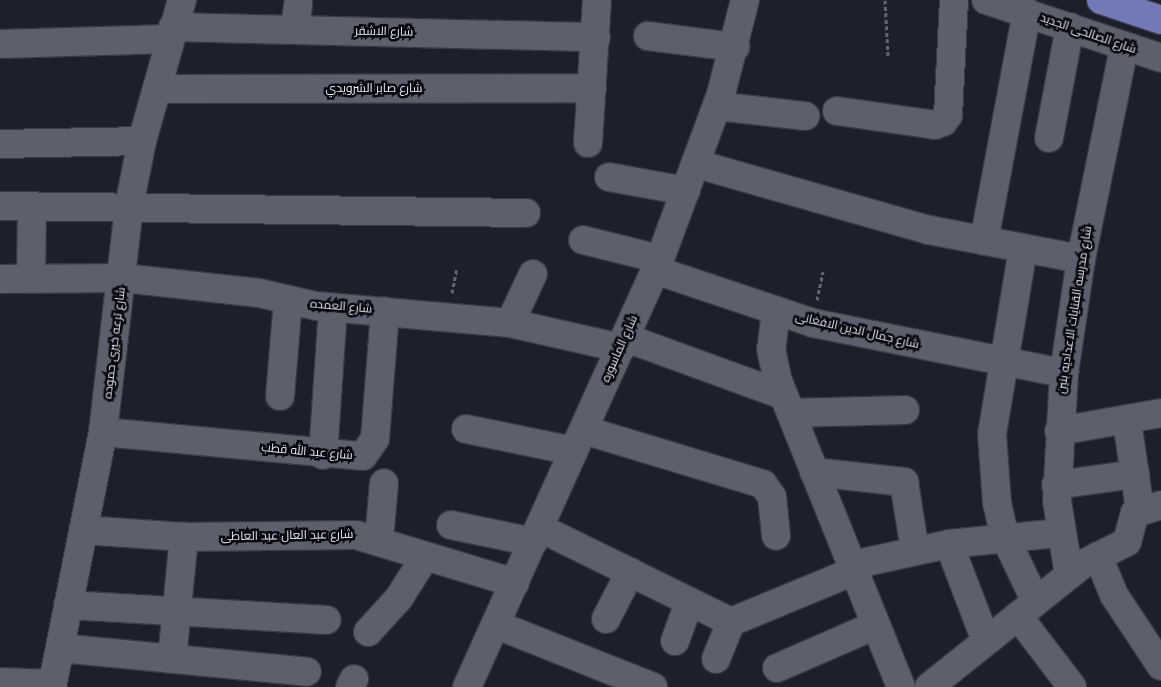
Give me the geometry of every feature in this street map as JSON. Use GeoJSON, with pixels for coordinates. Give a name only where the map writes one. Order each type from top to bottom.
{"type":"FeatureCollection","features":[{"type":"Feature","properties":{"kind":"main road"},"geometry":{"type":"LineString","coordinates":[[1101,0],[1161,20]]}},
{"type":"Feature","properties":{"kind":"street","name":"شارع ترعه خيرى حموده"},"geometry":{"type":"LineString","coordinates":[[52,686],[103,432],[123,278],[130,206],[142,142],[171,33],[182,0]]}},
{"type":"Feature","properties":{"kind":"street"},"geometry":{"type":"LineString","coordinates":[[588,143],[597,0]]}},
{"type":"Feature","properties":{"kind":"street","name":"شارع الماسوره"},"geometry":{"type":"LineString","coordinates":[[467,687],[658,265],[717,106],[745,0]]}},
{"type":"Feature","properties":{"kind":"street"},"geometry":{"type":"LineString","coordinates":[[837,111],[935,125],[943,122],[948,116],[954,0]]}},
{"type":"Feature","properties":{"kind":"street","name":"شارع الصالحى الجديد"},"geometry":{"type":"LineString","coordinates":[[986,0],[1027,12],[1124,47],[1161,58]]}},
{"type":"Feature","properties":{"kind":"street"},"geometry":{"type":"LineString","coordinates":[[295,30],[298,4]]}},
{"type":"Feature","properties":{"kind":"street"},"geometry":{"type":"LineString","coordinates":[[984,241],[1027,12]]}},
{"type":"Feature","properties":{"kind":"street"},"geometry":{"type":"LineString","coordinates":[[1049,138],[1070,27]]}},
{"type":"Feature","properties":{"kind":"street","name":"شارع الاشقر"},"geometry":{"type":"LineString","coordinates":[[0,44],[171,33],[295,30],[596,37]]}},
{"type":"Feature","properties":{"kind":"street"},"geometry":{"type":"LineString","coordinates":[[648,36],[734,47]]}},
{"type":"Feature","properties":{"kind":"street","name":"شارع مدرسه القنايات الاعداديه بنين"},"geometry":{"type":"LineString","coordinates":[[1068,575],[1060,533],[1056,485],[1064,373],[1082,259],[1124,47]]}},
{"type":"Feature","properties":{"kind":"street","name":"شارع صابر الشرويدي"},"geometry":{"type":"LineString","coordinates":[[157,90],[592,88]]}},
{"type":"Feature","properties":{"kind":"street"},"geometry":{"type":"LineString","coordinates":[[717,106],[805,116]]}},
{"type":"Feature","properties":{"kind":"street"},"geometry":{"type":"LineString","coordinates":[[0,144],[142,142]]}},
{"type":"Feature","properties":{"kind":"street"},"geometry":{"type":"LineString","coordinates":[[697,164],[929,230],[1082,259]]}},
{"type":"Feature","properties":{"kind":"street"},"geometry":{"type":"LineString","coordinates":[[609,177],[686,191]]}},
{"type":"Feature","properties":{"kind":"street"},"geometry":{"type":"LineString","coordinates":[[0,206],[130,206],[526,213]]}},
{"type":"Feature","properties":{"kind":"street"},"geometry":{"type":"LineString","coordinates":[[31,278],[32,206]]}},
{"type":"Feature","properties":{"kind":"street","name":"شارع جمال الدين الافغانى"},"geometry":{"type":"LineString","coordinates":[[583,240],[658,265],[776,311],[876,338],[1064,373]]}},
{"type":"Feature","properties":{"kind":"street"},"geometry":{"type":"LineString","coordinates":[[1023,249],[1001,362],[992,434],[997,503],[1005,537],[1027,608],[1072,687]]}},
{"type":"Feature","properties":{"kind":"street"},"geometry":{"type":"LineString","coordinates":[[510,323],[533,274]]}},
{"type":"Feature","properties":{"kind":"street","name":"شارع العمده"},"geometry":{"type":"LineString","coordinates":[[0,280],[123,278],[259,292],[288,300],[332,308],[448,315],[510,323],[624,343],[787,404]]}},
{"type":"Feature","properties":{"kind":"street"},"geometry":{"type":"LineString","coordinates":[[280,396],[288,300]]}},
{"type":"Feature","properties":{"kind":"street"},"geometry":{"type":"LineString","coordinates":[[323,455],[332,308]]}},
{"type":"Feature","properties":{"kind":"street","name":"شارع عبد الله قطب"},"geometry":{"type":"LineString","coordinates":[[103,432],[356,458],[373,446],[385,311]]}},
{"type":"Feature","properties":{"kind":"street"},"geometry":{"type":"LineString","coordinates":[[776,311],[771,349],[787,404],[900,687]]}},
{"type":"Feature","properties":{"kind":"street"},"geometry":{"type":"LineString","coordinates":[[787,404],[905,410]]}},
{"type":"Feature","properties":{"kind":"street"},"geometry":{"type":"LineString","coordinates":[[1059,431],[1127,421],[1161,413]]}},
{"type":"Feature","properties":{"kind":"street"},"geometry":{"type":"LineString","coordinates":[[929,687],[957,679],[986,641],[1068,575],[1130,539],[1132,518],[1151,508],[1135,474],[1127,421]]}},
{"type":"Feature","properties":{"kind":"street"},"geometry":{"type":"LineString","coordinates":[[466,429],[579,440],[763,484],[772,497],[776,536]]}},
{"type":"Feature","properties":{"kind":"street"},"geometry":{"type":"LineString","coordinates":[[814,472],[904,482],[914,551]]}},
{"type":"Feature","properties":{"kind":"street"},"geometry":{"type":"LineString","coordinates":[[1056,485],[1135,474]]}},
{"type":"Feature","properties":{"kind":"street"},"geometry":{"type":"LineString","coordinates":[[379,540],[384,483]]}},
{"type":"Feature","properties":{"kind":"street"},"geometry":{"type":"LineString","coordinates":[[451,524],[536,535],[630,572],[689,603],[731,622]]}},
{"type":"Feature","properties":{"kind":"street","name":"شارع عبد العال عبد العاطى"},"geometry":{"type":"LineString","coordinates":[[83,530],[184,537],[332,533],[379,540],[425,557],[515,583]]}},
{"type":"Feature","properties":{"kind":"street"},"geometry":{"type":"LineString","coordinates":[[716,659],[731,622],[853,568],[914,551],[949,544],[1060,533]]}},
{"type":"Feature","properties":{"kind":"street"},"geometry":{"type":"LineString","coordinates":[[172,659],[184,537]]}},
{"type":"Feature","properties":{"kind":"street"},"geometry":{"type":"LineString","coordinates":[[949,544],[986,641]]}},
{"type":"Feature","properties":{"kind":"street"},"geometry":{"type":"LineString","coordinates":[[1098,556],[1107,582],[1161,666]]}},
{"type":"Feature","properties":{"kind":"street"},"geometry":{"type":"LineString","coordinates":[[368,632],[403,592],[425,557]]}},
{"type":"Feature","properties":{"kind":"street"},"geometry":{"type":"LineString","coordinates":[[606,619],[630,572]]}},
{"type":"Feature","properties":{"kind":"street"},"geometry":{"type":"LineString","coordinates":[[674,641],[689,603]]}},
{"type":"Feature","properties":{"kind":"street"},"geometry":{"type":"LineString","coordinates":[[68,605],[177,613],[327,620]]}},
{"type":"Feature","properties":{"kind":"street"},"geometry":{"type":"LineString","coordinates":[[496,625],[653,687]]}},
{"type":"Feature","properties":{"kind":"street"},"geometry":{"type":"LineString","coordinates":[[777,668],[876,625]]}},
{"type":"Feature","properties":{"kind":"street"},"geometry":{"type":"LineString","coordinates":[[60,648],[307,672]]}},
{"type":"Feature","properties":{"kind":"street"},"geometry":{"type":"LineString","coordinates":[[0,682],[52,686]]}},
{"type":"Feature","properties":{"kind":"path"},"geometry":{"type":"LineString","coordinates":[[885,0],[888,56]]}},
{"type":"Feature","properties":{"kind":"path"},"geometry":{"type":"LineString","coordinates":[[448,315],[457,267]]}}]}
